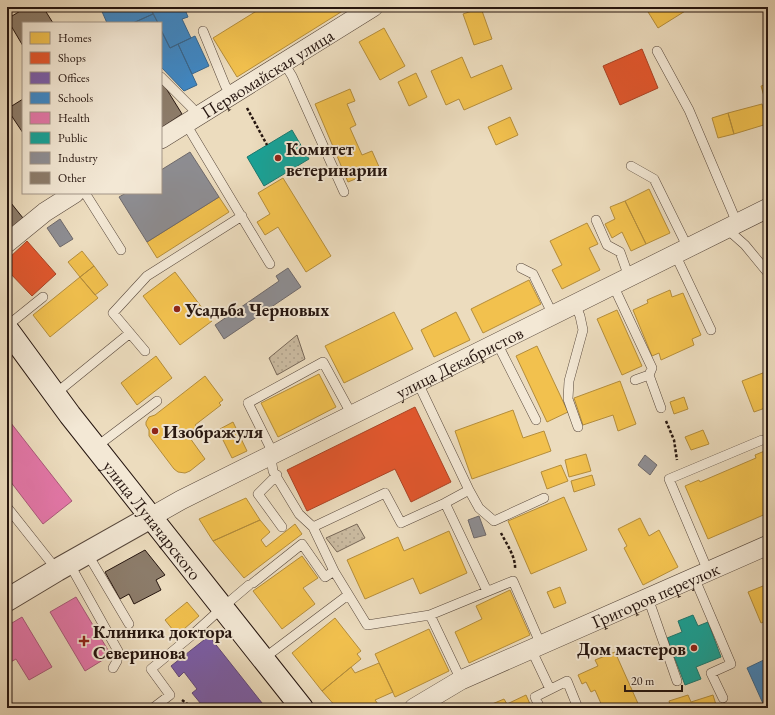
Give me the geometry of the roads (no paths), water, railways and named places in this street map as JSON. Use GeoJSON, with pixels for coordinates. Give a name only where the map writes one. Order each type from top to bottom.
{"type":"FeatureCollection","features":[{"type":"Feature","properties":{"kind":"main road","name":"улица Луначарского"},"geometry":{"type":"LineString","coordinates":[[7,328],[55,395],[302,708]]}},
{"type":"Feature","properties":{"kind":"main road"},"geometry":{"type":"LineString","coordinates":[[7,600],[151,517]]}},
{"type":"Feature","properties":{"kind":"street","name":"Первомайская улица"},"geometry":{"type":"LineString","coordinates":[[162,138],[192,120],[238,100],[284,63],[373,7]]}},
{"type":"Feature","properties":{"kind":"street"},"geometry":{"type":"LineString","coordinates":[[7,243],[45,212],[73,194]]}},
{"type":"Feature","properties":{"kind":"street","name":"улица Декабристов"},"geometry":{"type":"LineString","coordinates":[[151,517],[181,500],[768,208]]}},
{"type":"Feature","properties":{"kind":"street","name":"Григоров переулок"},"geometry":{"type":"LineString","coordinates":[[414,708],[461,680],[768,545]]}},
{"type":"Feature","properties":{"kind":"lane"},"geometry":{"type":"LineString","coordinates":[[204,32],[224,86],[238,100]]}},
{"type":"Feature","properties":{"kind":"lane"},"geometry":{"type":"LineString","coordinates":[[657,51],[690,110],[732,226],[745,245],[768,273]]}},
{"type":"Feature","properties":{"kind":"lane"},"geometry":{"type":"LineString","coordinates":[[284,63],[292,76],[344,192]]}},
{"type":"Feature","properties":{"kind":"lane"},"geometry":{"type":"LineString","coordinates":[[162,78],[192,108],[192,120],[242,216],[270,264]]}},
{"type":"Feature","properties":{"kind":"lane"},"geometry":{"type":"LineString","coordinates":[[631,166],[654,179],[711,330]]}},
{"type":"Feature","properties":{"kind":"lane"},"geometry":{"type":"LineString","coordinates":[[86,194],[121,250]]}},
{"type":"Feature","properties":{"kind":"lane"},"geometry":{"type":"LineString","coordinates":[[145,351],[113,313],[147,276],[242,216]]}},
{"type":"Feature","properties":{"kind":"lane"},"geometry":{"type":"LineString","coordinates":[[596,220],[607,245],[620,252],[621,281],[652,368],[649,375],[661,408]]}},
{"type":"Feature","properties":{"kind":"lane"},"geometry":{"type":"LineString","coordinates":[[521,268],[534,274],[553,315]]}},
{"type":"Feature","properties":{"kind":"lane"},"geometry":{"type":"LineString","coordinates":[[7,328],[43,297]]}},
{"type":"Feature","properties":{"kind":"lane"},"geometry":{"type":"LineString","coordinates":[[575,304],[580,316],[583,330],[569,381],[568,399],[578,427]]}},
{"type":"Feature","properties":{"kind":"lane"},"geometry":{"type":"LineString","coordinates":[[55,395],[130,333]]}},
{"type":"Feature","properties":{"kind":"lane"},"geometry":{"type":"LineString","coordinates":[[497,343],[536,420]]}},
{"type":"Feature","properties":{"kind":"lane"},"geometry":{"type":"LineString","coordinates":[[352,415],[323,362],[248,403],[269,445],[273,471],[277,475],[299,514],[313,527],[334,571],[367,624],[430,615],[513,581],[550,689]]}},
{"type":"Feature","properties":{"kind":"lane"},"geometry":{"type":"LineString","coordinates":[[635,380],[649,375]]}},
{"type":"Feature","properties":{"kind":"lane"},"geometry":{"type":"LineString","coordinates":[[418,383],[479,508],[494,521],[544,498]]}},
{"type":"Feature","properties":{"kind":"lane"},"geometry":{"type":"LineString","coordinates":[[96,447],[157,401]]}},
{"type":"Feature","properties":{"kind":"lane"},"geometry":{"type":"LineString","coordinates":[[723,698],[711,673],[731,664],[669,479],[762,440]]}},
{"type":"Feature","properties":{"kind":"lane"},"geometry":{"type":"LineString","coordinates":[[277,475],[258,494],[282,527]]}},
{"type":"Feature","properties":{"kind":"lane"},"geometry":{"type":"LineString","coordinates":[[313,527],[385,493],[401,523],[445,503],[469,490]]}},
{"type":"Feature","properties":{"kind":"lane"},"geometry":{"type":"LineString","coordinates":[[445,503],[487,591]]}},
{"type":"Feature","properties":{"kind":"lane"},"geometry":{"type":"LineString","coordinates":[[7,507],[71,562],[129,624]]}},
{"type":"Feature","properties":{"kind":"lane"},"geometry":{"type":"LineString","coordinates":[[153,708],[170,695],[151,669],[223,607],[302,544],[325,577],[334,571]]}},
{"type":"Feature","properties":{"kind":"lane"},"geometry":{"type":"LineString","coordinates":[[71,562],[118,651],[117,661],[113,668]]}},
{"type":"Feature","properties":{"kind":"lane"},"geometry":{"type":"LineString","coordinates":[[263,659],[348,595]]}},
{"type":"Feature","properties":{"kind":"lane"},"geometry":{"type":"LineString","coordinates":[[648,598],[677,681]]}},
{"type":"Feature","properties":{"kind":"lane"},"geometry":{"type":"LineString","coordinates":[[430,615],[461,680]]}},
{"type":"Feature","properties":{"kind":"lane"},"geometry":{"type":"LineString","coordinates":[[540,708],[534,697],[567,681],[578,708]]}},
{"type":"Feature","properties":{"kind":"place","name":"Комитет ветеринарии"},"geometry":{"type":"Point","coordinates":[278,158]}},
{"type":"Feature","properties":{"kind":"place","name":"Усадьба Черновых"},"geometry":{"type":"Point","coordinates":[177,309]}},
{"type":"Feature","properties":{"kind":"place","name":"Изображуля"},"geometry":{"type":"Point","coordinates":[155,431]}},
{"type":"Feature","properties":{"kind":"place","name":"Клиника доктора Северинова"},"geometry":{"type":"Point","coordinates":[84,641]}},
{"type":"Feature","properties":{"kind":"place","name":"Дом мастеров"},"geometry":{"type":"Point","coordinates":[694,648]}}]}
